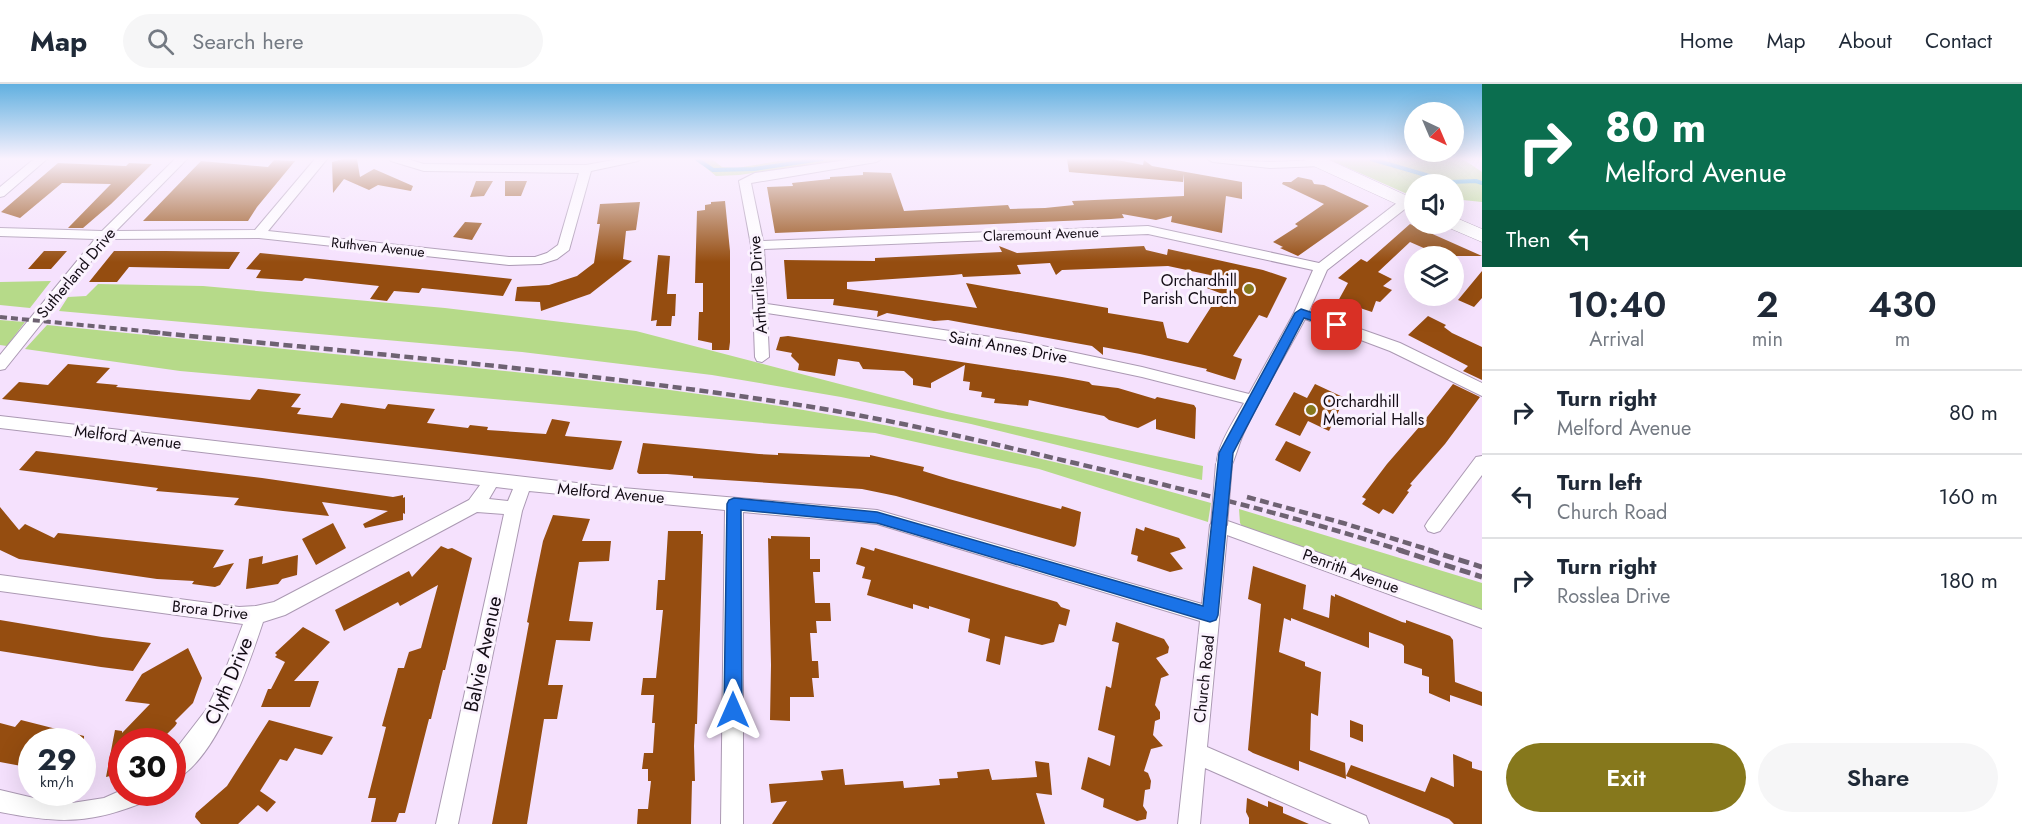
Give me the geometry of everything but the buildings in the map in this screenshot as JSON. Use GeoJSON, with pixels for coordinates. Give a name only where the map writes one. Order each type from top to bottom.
{"type":"FeatureCollection","features":[{"type":"Feature","properties":{"kind":"main road"},"geometry":{"type":"LineString","coordinates":[[1387,194],[1404,201]]}},
{"type":"Feature","properties":{"kind":"main road"},"geometry":{"type":"LineString","coordinates":[[1464,228],[1482,236]]}},
{"type":"Feature","properties":{"kind":"street","name":"Sutherland Drive"},"geometry":{"type":"LineString","coordinates":[[0,365],[105,235],[146,194]]}},
{"type":"Feature","properties":{"kind":"street"},"geometry":{"type":"LineString","coordinates":[[259,234],[292,194]]}},
{"type":"Feature","properties":{"kind":"street","name":"Ruthven Avenue"},"geometry":{"type":"LineString","coordinates":[[0,232],[105,235],[259,234],[509,261],[536,261],[552,256],[564,247],[577,194]]}},
{"type":"Feature","properties":{"kind":"street","name":"Arthurlie Drive"},"geometry":{"type":"LineString","coordinates":[[747,194],[757,245],[762,357]]}},
{"type":"Feature","properties":{"kind":"street","name":"Church Road"},"geometry":{"type":"LineString","coordinates":[[1189,824],[1226,453],[1252,400],[1301,313],[1321,268],[1404,208]]}},
{"type":"Feature","properties":{"kind":"street","name":"Claremount Avenue"},"geometry":{"type":"LineString","coordinates":[[757,245],[1148,230],[1321,268]]}},
{"type":"Feature","properties":{"kind":"street","name":"Saint Annes Drive"},"geometry":{"type":"LineString","coordinates":[[761,308],[1024,347],[1142,372],[1252,400]]}},
{"type":"Feature","properties":{"kind":"street"},"geometry":{"type":"LineString","coordinates":[[1301,313],[1395,347],[1482,390]]}},
{"type":"Feature","properties":{"kind":"street","name":"Melford Avenue"},"geometry":{"type":"LineString","coordinates":[[0,422],[611,495],[877,518],[1210,615]]}},
{"type":"Feature","properties":{"kind":"street"},"geometry":{"type":"LineString","coordinates":[[1434,526],[1482,462]]}},
{"type":"Feature","properties":{"kind":"street"},"geometry":{"type":"LineString","coordinates":[[475,505],[490,481]]}},
{"type":"Feature","properties":{"kind":"street","name":"Balvie Avenue"},"geometry":{"type":"LineString","coordinates":[[447,824],[513,511],[523,484]]}},
{"type":"Feature","properties":{"kind":"street"},"geometry":{"type":"LineString","coordinates":[[732,824],[734,504]]}},
{"type":"Feature","properties":{"kind":"street"},"geometry":{"type":"LineString","coordinates":[[475,505],[505,507],[513,511]]}},
{"type":"Feature","properties":{"kind":"street","name":"Brora Drive"},"geometry":{"type":"LineString","coordinates":[[0,583],[217,614],[256,615],[278,609],[475,505]]}},
{"type":"Feature","properties":{"kind":"street","name":"Penrith Avenue"},"geometry":{"type":"LineString","coordinates":[[1219,525],[1482,619]]}},
{"type":"Feature","properties":{"kind":"street","name":"Clyth Drive"},"geometry":{"type":"LineString","coordinates":[[186,755],[207,732],[220,708],[256,615]]}},
{"type":"Feature","properties":{"kind":"street"},"geometry":{"type":"LineString","coordinates":[[1196,753],[1358,824]]}},
{"type":"Feature","properties":{"kind":"street"},"geometry":{"type":"LineString","coordinates":[[0,801],[54,815],[83,814],[112,806]]}},
{"type":"Feature","properties":{"kind":"green space"},"geometry":{"type":"Polygon","coordinates":[[[1464,194],[1482,194],[1482,202],[1464,200],[1464,194]]]}},
{"type":"Feature","properties":{"kind":"green space"},"geometry":{"type":"Polygon","coordinates":[[[51,281],[30,308],[0,305],[0,282],[51,281]]]}},
{"type":"Feature","properties":{"kind":"green space"},"geometry":{"type":"Polygon","coordinates":[[[98,284],[203,286],[445,308],[636,331],[947,412],[1203,466],[1202,480],[971,424],[841,397],[712,375],[522,352],[59,311],[68,297],[86,296],[98,284]]]}},
{"type":"Feature","properties":{"kind":"green space"},"geometry":{"type":"Polygon","coordinates":[[[0,320],[25,322],[7,346],[0,345],[0,320]]]}},
{"type":"Feature","properties":{"kind":"green space"},"geometry":{"type":"Polygon","coordinates":[[[47,325],[630,385],[776,405],[985,446],[1076,467],[1211,503],[1208,522],[1039,469],[875,433],[180,371],[25,349],[47,325]]]}},
{"type":"Feature","properties":{"kind":"green space"},"geometry":{"type":"Polygon","coordinates":[[[1239,509],[1482,583],[1482,613],[1244,529],[1240,523],[1239,509]]]}},
{"type":"Feature","properties":{"kind":"railway"},"geometry":{"type":"LineString","coordinates":[[0,317],[164,333]]}},
{"type":"Feature","properties":{"kind":"railway"},"geometry":{"type":"LineString","coordinates":[[149,332],[552,372],[713,392],[832,410],[1024,451],[1215,497],[1403,551]]}},
{"type":"Feature","properties":{"kind":"railway"},"geometry":{"type":"LineString","coordinates":[[1247,497],[1433,551]]}},
{"type":"Feature","properties":{"kind":"railway"},"geometry":{"type":"LineString","coordinates":[[1399,550],[1482,577]]}},
{"type":"Feature","properties":{"kind":"railway"},"geometry":{"type":"LineString","coordinates":[[1428,550],[1482,567]]}},
{"type":"Feature","properties":{"kind":"place","name":"Orchardhill Parish Church"},"geometry":{"type":"Point","coordinates":[1249,289]}},
{"type":"Feature","properties":{"kind":"place","name":"Orchardhill Memorial Halls"},"geometry":{"type":"Point","coordinates":[1311,410]}},
{"type":"Feature","properties":{"kind":"route"},"geometry":{"type":"LineString","coordinates":[[733,710],[734,504],[846,513],[912,526],[1210,615],[1226,453],[1252,400],[1301,313],[1337,325]]}}]}
